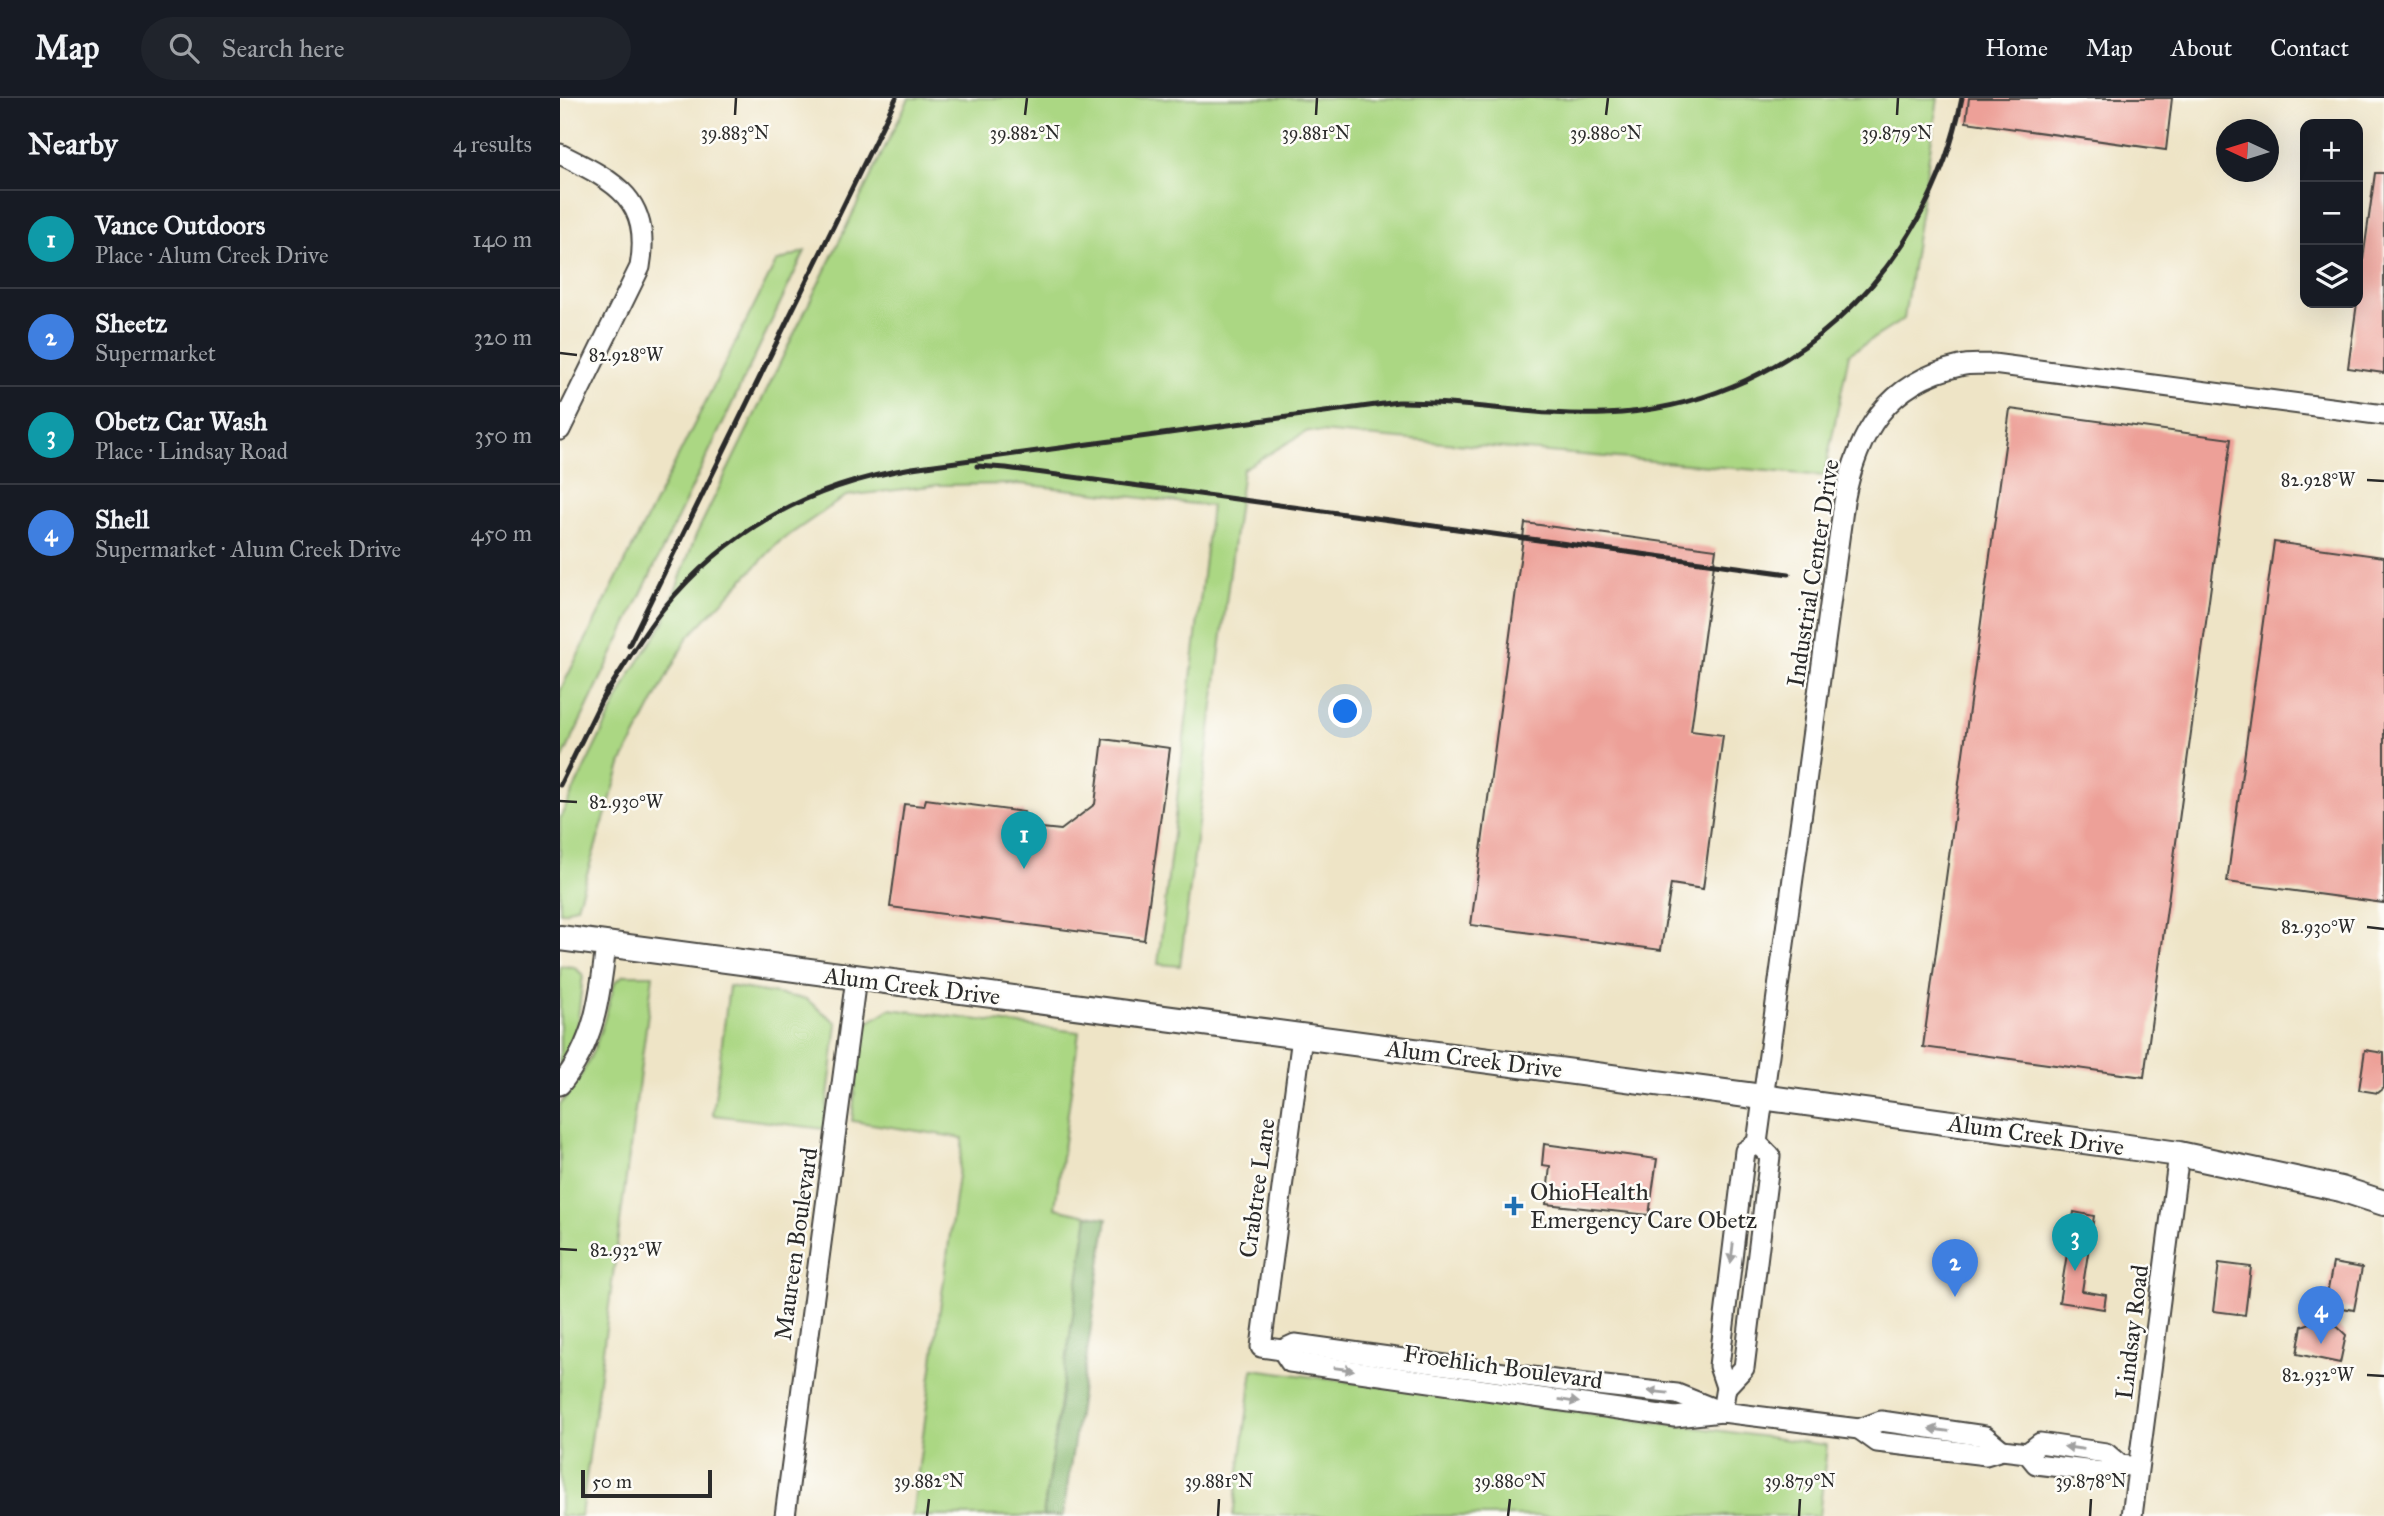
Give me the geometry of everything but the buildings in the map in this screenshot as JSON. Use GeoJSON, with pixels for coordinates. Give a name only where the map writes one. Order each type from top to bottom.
{"type":"FeatureCollection","features":[{"type":"Feature","properties":{"kind":"main road","name":"Alum Creek Drive"},"geometry":{"type":"LineString","coordinates":[[560,938],[2179,1154],[2341,1189],[2384,1203]]}},
{"type":"Feature","properties":{"kind":"street"},"geometry":{"type":"LineString","coordinates":[[560,154],[598,173],[623,191],[639,216],[643,238],[640,267],[560,430]]}},
{"type":"Feature","properties":{"kind":"street","name":"Industrial Center Drive"},"geometry":{"type":"LineString","coordinates":[[1722,1412],[1726,1387],[1719,1366],[1745,1151],[1756,1143],[1844,502],[1850,468],[1863,439],[1880,412],[1909,387],[1931,375],[1962,365],[1993,365],[2384,415]]}},
{"type":"Feature","properties":{"kind":"street"},"geometry":{"type":"LineString","coordinates":[[560,1085],[575,1066],[590,1037],[599,1000],[607,945]]}},
{"type":"Feature","properties":{"kind":"street","name":"Maureen Boulevard"},"geometry":{"type":"LineString","coordinates":[[785,1516],[856,978]]}},
{"type":"Feature","properties":{"kind":"street","name":"Crabtree Lane"},"geometry":{"type":"LineString","coordinates":[[1261,1346],[1302,1037]]}},
{"type":"Feature","properties":{"kind":"street","name":"Lindsay Road"},"geometry":{"type":"LineString","coordinates":[[2132,1516],[2129,1466],[2179,1154]]}},
{"type":"Feature","properties":{"kind":"street","name":"Froehlich Boulevard"},"geometry":{"type":"LineString","coordinates":[[1261,1346],[1282,1350],[1295,1344],[1569,1382],[1677,1394],[1722,1412],[1859,1429],[1877,1442],[1986,1455],[2002,1450],[2027,1453],[2036,1464],[2102,1472],[2129,1466]]}},
{"type":"Feature","properties":{"kind":"green space"},"geometry":{"type":"Polygon","coordinates":[[[909,98],[1938,98],[1904,319],[1849,354],[1824,476],[1308,431],[1243,469],[1180,966],[1158,964],[1211,506],[1021,484],[938,485],[846,496],[779,542],[687,638],[622,762],[577,906],[560,912],[560,818],[631,673],[663,624],[696,535],[909,98]]]}},
{"type":"Feature","properties":{"kind":"green space"},"geometry":{"type":"Polygon","coordinates":[[[805,251],[560,764],[560,691],[776,262],[805,251]]]}},
{"type":"Feature","properties":{"kind":"green space"},"geometry":{"type":"Polygon","coordinates":[[[560,966],[574,967],[583,975],[576,1035],[560,1066],[560,966]]]}},
{"type":"Feature","properties":{"kind":"green space"},"geometry":{"type":"Polygon","coordinates":[[[624,975],[653,975],[581,1516],[560,1516],[560,1104],[588,1062],[601,1031],[615,982],[624,975]]]}},
{"type":"Feature","properties":{"kind":"green space"},"geometry":{"type":"Polygon","coordinates":[[[729,986],[806,999],[837,1023],[824,1129],[713,1115],[729,986]]]}},
{"type":"Feature","properties":{"kind":"green space"},"geometry":{"type":"Polygon","coordinates":[[[890,1009],[1079,1032],[1055,1208],[1088,1215],[1043,1516],[912,1516],[963,1138],[852,1121],[861,1027],[890,1009]]]}},
{"type":"Feature","properties":{"kind":"green space"},"geometry":{"type":"Polygon","coordinates":[[[1088,1215],[1107,1218],[1063,1516],[1043,1516],[1088,1215]]]}},
{"type":"Feature","properties":{"kind":"green space"},"geometry":{"type":"Polygon","coordinates":[[[1253,1369],[1827,1445],[1819,1516],[1233,1516],[1253,1369]]]}},
{"type":"Feature","properties":{"kind":"railway"},"geometry":{"type":"LineString","coordinates":[[629,645],[896,98]]}},
{"type":"Feature","properties":{"kind":"railway"},"geometry":{"type":"LineString","coordinates":[[603,698],[663,609],[715,556],[774,515],[806,499],[875,476],[912,468],[1398,402],[1605,414],[1671,406],[1732,386],[1789,357],[1839,319],[1882,273],[1917,220],[1944,162],[1962,98]]}},
{"type":"Feature","properties":{"kind":"railway"},"geometry":{"type":"LineString","coordinates":[[977,466],[1789,574]]}},
{"type":"Feature","properties":{"kind":"railway"},"geometry":{"type":"LineString","coordinates":[[560,785],[607,689]]}},
{"type":"Feature","properties":{"kind":"place","name":"Vance Outdoors"},"geometry":{"type":"Point","coordinates":[1024,869]}},
{"type":"Feature","properties":{"kind":"place","name":"OhioHealth Emergency Care Obetz"},"geometry":{"type":"Point","coordinates":[1514,1206]}},
{"type":"Feature","properties":{"kind":"place","name":"Obetz Car Wash"},"geometry":{"type":"Point","coordinates":[2075,1271]}},
{"type":"Feature","properties":{"kind":"place","name":"Sheetz"},"geometry":{"type":"Point","coordinates":[1955,1297]}},
{"type":"Feature","properties":{"kind":"place","name":"Shell"},"geometry":{"type":"Point","coordinates":[2321,1344]}}]}
